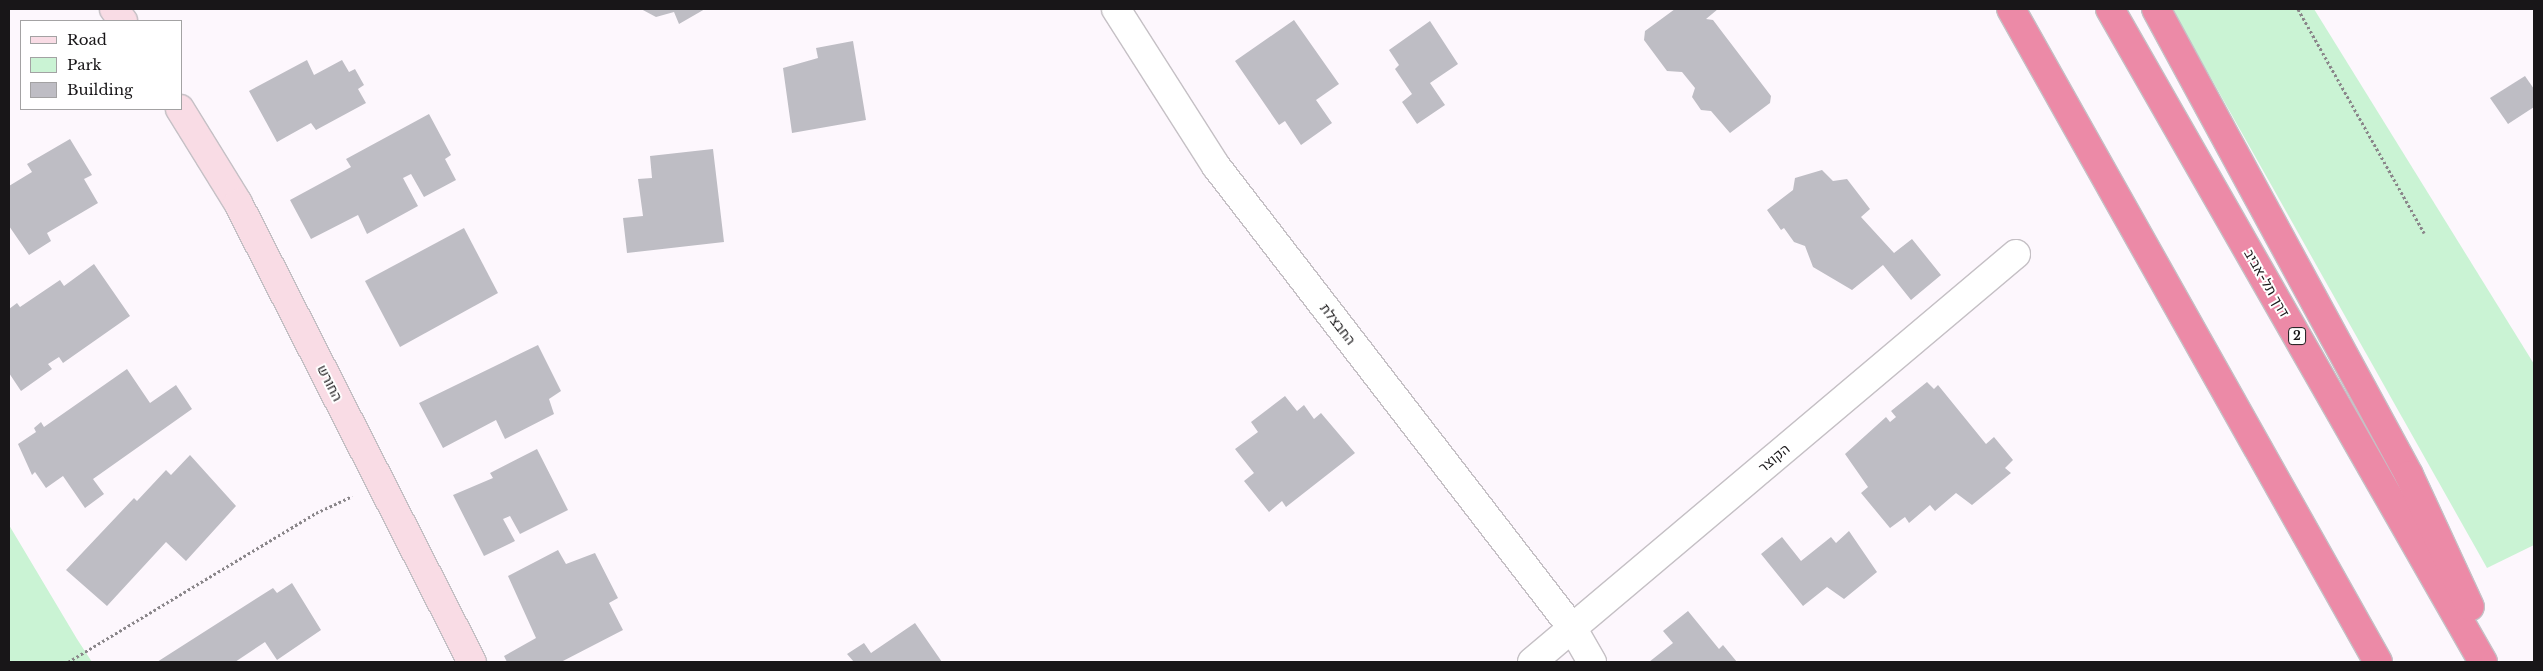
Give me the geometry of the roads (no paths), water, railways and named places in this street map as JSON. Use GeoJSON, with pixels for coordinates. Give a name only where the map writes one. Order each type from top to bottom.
{"type":"FeatureCollection","features":[{"type":"Feature","properties":{"kind":"highway"},"geometry":{"type":"LineString","coordinates":[[2012,9],[2378,662]]}},
{"type":"Feature","properties":{"kind":"highway","name":"דרך תל-אביב"},"geometry":{"type":"LineString","coordinates":[[2110,9],[2483,662]]}},
{"type":"Feature","properties":{"kind":"highway"},"geometry":{"type":"LineString","coordinates":[[2156,9],[2409,475],[2496,662]]}},
{"type":"Feature","properties":{"kind":"street"},"geometry":{"type":"LineString","coordinates":[[114,9],[122,20]]}},
{"type":"Feature","properties":{"kind":"street","name":"החבצלת"},"geometry":{"type":"LineString","coordinates":[[1116,9],[1216,166],[1573,629],[1592,662]]}},
{"type":"Feature","properties":{"kind":"street","name":"החורש"},"geometry":{"type":"LineString","coordinates":[[181,110],[238,203],[472,662]]}},
{"type":"Feature","properties":{"kind":"street","name":"הקוצר"},"geometry":{"type":"LineString","coordinates":[[1532,662],[2016,254]]}}]}
